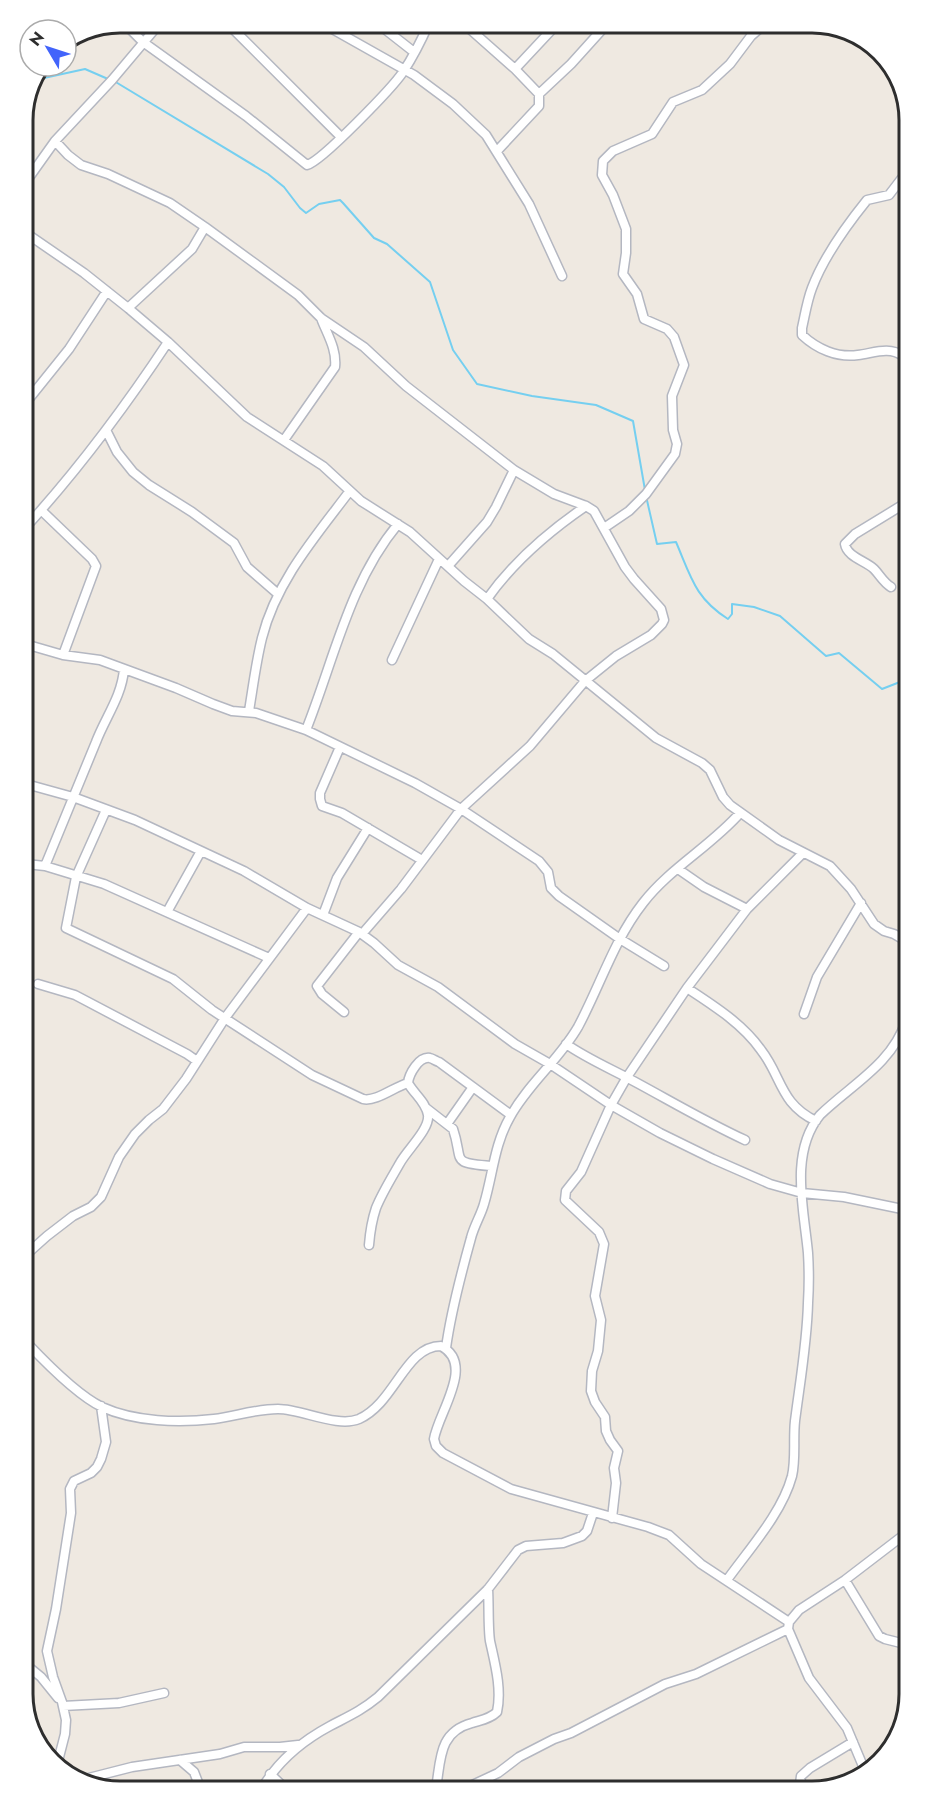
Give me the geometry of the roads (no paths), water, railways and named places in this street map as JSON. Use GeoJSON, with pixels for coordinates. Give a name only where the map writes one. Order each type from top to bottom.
{"type":"FeatureCollection","features":[{"type":"Feature","properties":{"kind":"street"},"geometry":{"type":"LineString","coordinates":[[134,33],[143,42],[246,116],[304,164],[313,163],[392,87],[405,70],[424,33]]}},
{"type":"Feature","properties":{"kind":"street"},"geometry":{"type":"LineString","coordinates":[[33,172],[55,141],[112,80],[151,33]]}},
{"type":"Feature","properties":{"kind":"street"},"geometry":{"type":"LineString","coordinates":[[238,33],[341,137]]}},
{"type":"Feature","properties":{"kind":"street"},"geometry":{"type":"LineString","coordinates":[[339,33],[405,70],[453,104],[486,135],[529,204],[562,276]]}},
{"type":"Feature","properties":{"kind":"street"},"geometry":{"type":"LineString","coordinates":[[390,33],[414,52]]}},
{"type":"Feature","properties":{"kind":"street"},"geometry":{"type":"LineString","coordinates":[[474,33],[539,94],[539,106],[496,151]]}},
{"type":"Feature","properties":{"kind":"street"},"geometry":{"type":"LineString","coordinates":[[515,69],[549,33]]}},
{"type":"Feature","properties":{"kind":"street"},"geometry":{"type":"LineString","coordinates":[[539,94],[599,33]]}},
{"type":"Feature","properties":{"kind":"street"},"geometry":{"type":"LineString","coordinates":[[604,528],[629,511],[646,494],[675,454],[672,396],[684,365],[674,337],[667,329],[644,319],[636,294],[623,274],[626,229],[613,195],[602,175],[602,165],[609,154],[652,134],[673,102],[702,90],[730,64],[754,33]]}},
{"type":"Feature","properties":{"kind":"street"},"geometry":{"type":"LineString","coordinates":[[55,141],[81,165],[108,174],[170,203],[205,227],[298,296],[321,318],[364,347],[406,386],[514,470],[554,494],[594,511],[633,579],[661,609],[664,620],[658,630],[616,656],[585,681],[530,746],[461,809],[401,889],[360,933],[317,986],[322,994],[344,1012]]}},
{"type":"Feature","properties":{"kind":"street"},"geometry":{"type":"LineString","coordinates":[[899,182],[889,195],[867,200],[822,266],[813,287],[802,335],[810,343],[830,353],[856,356],[889,350],[899,354]]}},
{"type":"Feature","properties":{"kind":"street"},"geometry":{"type":"LineString","coordinates":[[128,308],[192,249],[205,227]]}},
{"type":"Feature","properties":{"kind":"street"},"geometry":{"type":"LineString","coordinates":[[33,238],[128,308],[168,342],[247,417],[322,466],[349,492],[398,524],[488,599],[529,639],[553,654],[656,738],[702,763],[714,776],[723,798],[740,813],[803,853],[830,866],[851,889],[874,924],[884,931],[899,935]]}},
{"type":"Feature","properties":{"kind":"street"},"geometry":{"type":"LineString","coordinates":[[33,394],[69,349],[107,291]]}},
{"type":"Feature","properties":{"kind":"street"},"geometry":{"type":"LineString","coordinates":[[284,440],[335,367],[334,350],[321,318]]}},
{"type":"Feature","properties":{"kind":"street"},"geometry":{"type":"LineString","coordinates":[[33,519],[106,429],[141,383],[168,342]]}},
{"type":"Feature","properties":{"kind":"street"},"geometry":{"type":"LineString","coordinates":[[106,429],[117,452],[133,472],[234,543],[247,567],[278,594]]}},
{"type":"Feature","properties":{"kind":"street"},"geometry":{"type":"LineString","coordinates":[[448,566],[487,522],[514,470]]}},
{"type":"Feature","properties":{"kind":"street"},"geometry":{"type":"LineString","coordinates":[[249,711],[262,638],[278,594],[303,552],[349,492]]}},
{"type":"Feature","properties":{"kind":"street"},"geometry":{"type":"LineString","coordinates":[[488,599],[528,551],[586,506]]}},
{"type":"Feature","properties":{"kind":"street"},"geometry":{"type":"LineString","coordinates":[[891,587],[875,570],[848,551],[845,544],[855,534],[899,507]]}},
{"type":"Feature","properties":{"kind":"street"},"geometry":{"type":"LineString","coordinates":[[41,510],[92,559],[96,566],[63,655]]}},
{"type":"Feature","properties":{"kind":"street"},"geometry":{"type":"LineString","coordinates":[[306,730],[359,585],[372,558],[398,524]]}},
{"type":"Feature","properties":{"kind":"street"},"geometry":{"type":"LineString","coordinates":[[392,660],[439,559]]}},
{"type":"Feature","properties":{"kind":"street"},"geometry":{"type":"LineString","coordinates":[[33,646],[63,655],[100,660],[232,711],[249,711],[306,730],[415,783],[461,809],[545,866],[549,872],[551,888],[565,901],[664,966]]}},
{"type":"Feature","properties":{"kind":"street"},"geometry":{"type":"LineString","coordinates":[[45,866],[119,693],[124,669]]}},
{"type":"Feature","properties":{"kind":"street"},"geometry":{"type":"LineString","coordinates":[[340,747],[320,793],[320,802],[325,808],[337,810],[422,860]]}},
{"type":"Feature","properties":{"kind":"street"},"geometry":{"type":"LineString","coordinates":[[33,786],[73,797],[135,820],[244,871],[307,908],[360,933],[398,965],[428,980],[515,1044],[550,1064],[611,1105],[712,1159],[770,1184],[802,1193],[844,1197],[899,1208]]}},
{"type":"Feature","properties":{"kind":"street"},"geometry":{"type":"LineString","coordinates":[[106,810],[76,877],[66,928],[173,979],[225,1018],[312,1075],[363,1099],[370,1100],[408,1083]]}},
{"type":"Feature","properties":{"kind":"street"},"geometry":{"type":"LineString","coordinates":[[446,1348],[471,1237],[489,1186],[496,1148],[511,1115],[522,1097],[579,1025],[620,939],[645,901],[740,813]]}},
{"type":"Feature","properties":{"kind":"street"},"geometry":{"type":"LineString","coordinates":[[323,915],[337,878],[368,828]]}},
{"type":"Feature","properties":{"kind":"street"},"geometry":{"type":"LineString","coordinates":[[166,912],[201,851]]}},
{"type":"Feature","properties":{"kind":"street"},"geometry":{"type":"LineString","coordinates":[[612,1518],[616,1483],[614,1468],[618,1451],[608,1437],[605,1417],[595,1402],[591,1387],[601,1320],[595,1296],[604,1244],[599,1232],[565,1200],[566,1191],[581,1172],[611,1105],[627,1077],[687,988],[747,909],[803,853]]}},
{"type":"Feature","properties":{"kind":"street"},"geometry":{"type":"LineString","coordinates":[[33,865],[45,866],[104,884],[269,958]]}},
{"type":"Feature","properties":{"kind":"street"},"geometry":{"type":"LineString","coordinates":[[678,869],[747,909]]}},
{"type":"Feature","properties":{"kind":"street"},"geometry":{"type":"LineString","coordinates":[[804,1014],[808,996],[817,976],[861,903]]}},
{"type":"Feature","properties":{"kind":"street"},"geometry":{"type":"LineString","coordinates":[[33,1249],[101,1197],[125,1147],[140,1128],[162,1109],[186,1079],[225,1018],[307,908]]}},
{"type":"Feature","properties":{"kind":"street"},"geometry":{"type":"LineString","coordinates":[[38,984],[75,995],[187,1054],[196,1061]]}},
{"type":"Feature","properties":{"kind":"street"},"geometry":{"type":"LineString","coordinates":[[687,988],[751,1036],[763,1052],[792,1104],[801,1114],[816,1121]]}},
{"type":"Feature","properties":{"kind":"street"},"geometry":{"type":"LineString","coordinates":[[728,1580],[784,1498],[793,1472],[795,1422],[805,1353],[808,1304],[808,1255],[801,1165],[807,1140],[816,1121],[831,1105],[886,1058],[899,1038]]}},
{"type":"Feature","properties":{"kind":"street"},"geometry":{"type":"LineString","coordinates":[[566,1044],[600,1066],[627,1077],[700,1119],[745,1140]]}},
{"type":"Feature","properties":{"kind":"street"},"geometry":{"type":"LineString","coordinates":[[369,1245],[376,1207],[402,1159],[424,1129],[428,1114],[408,1083],[410,1075],[423,1059],[429,1058],[447,1068],[511,1115]]}},
{"type":"Feature","properties":{"kind":"street"},"geometry":{"type":"LineString","coordinates":[[447,1124],[473,1088]]}},
{"type":"Feature","properties":{"kind":"street"},"geometry":{"type":"LineString","coordinates":[[425,1108],[453,1129],[458,1157],[462,1161],[491,1166]]}},
{"type":"Feature","properties":{"kind":"street"},"geometry":{"type":"LineString","coordinates":[[33,1349],[62,1377],[101,1407],[130,1416],[168,1421],[213,1419],[247,1412],[279,1409],[340,1421],[353,1421],[384,1400],[414,1358],[421,1352],[432,1346],[446,1348],[453,1357],[456,1367],[455,1380],[435,1432],[436,1446],[443,1453],[511,1489],[669,1535],[701,1564],[728,1580],[789,1626],[808,1678],[847,1728],[862,1765]]}},
{"type":"Feature","properties":{"kind":"street"},"geometry":{"type":"LineString","coordinates":[[59,1757],[66,1720],[46,1651],[56,1609],[71,1513],[69,1493],[74,1481],[92,1473],[102,1459],[106,1442],[101,1407]]}},
{"type":"Feature","properties":{"kind":"street"},"geometry":{"type":"LineString","coordinates":[[266,1781],[270,1774],[300,1745],[329,1726],[362,1711],[378,1697],[488,1589],[522,1547],[563,1543],[582,1536],[587,1530],[593,1513]]}},
{"type":"Feature","properties":{"kind":"street"},"geometry":{"type":"LineString","coordinates":[[481,1781],[498,1773],[519,1757],[554,1739],[571,1733],[665,1684],[696,1674],[789,1626],[799,1610],[845,1580],[899,1540]]}},
{"type":"Feature","properties":{"kind":"street"},"geometry":{"type":"LineString","coordinates":[[845,1580],[879,1636],[885,1640],[899,1643]]}},
{"type":"Feature","properties":{"kind":"street"},"geometry":{"type":"LineString","coordinates":[[437,1781],[447,1737],[460,1727],[489,1718],[497,1712],[499,1699],[494,1653],[490,1640],[488,1589]]}},
{"type":"Feature","properties":{"kind":"street"},"geometry":{"type":"LineString","coordinates":[[33,1670],[63,1704]]}},
{"type":"Feature","properties":{"kind":"street"},"geometry":{"type":"LineString","coordinates":[[63,1704],[119,1702],[164,1693]]}},
{"type":"Feature","properties":{"kind":"street"},"geometry":{"type":"LineString","coordinates":[[800,1781],[801,1776],[810,1767],[853,1742]]}},
{"type":"Feature","properties":{"kind":"street"},"geometry":{"type":"LineString","coordinates":[[94,1777],[132,1767],[220,1754],[244,1747],[280,1748],[300,1745]]}},
{"type":"Feature","properties":{"kind":"street"},"geometry":{"type":"LineString","coordinates":[[180,1760],[194,1772],[198,1781]]}},
{"type":"Feature","properties":{"kind":"street"},"geometry":{"type":"LineString","coordinates":[[270,1774],[277,1781]]}},
{"type":"Feature","properties":{"kind":"waterway"},"geometry":{"type":"LineString","coordinates":[[78,71],[85,69],[108,79]]}},
{"type":"Feature","properties":{"kind":"waterway"},"geometry":{"type":"LineString","coordinates":[[114,81],[268,174],[284,187],[306,213],[319,204],[340,200],[374,238],[387,244],[430,282],[453,350],[477,384],[532,396],[596,405],[633,421],[645,490]]}},
{"type":"Feature","properties":{"kind":"waterway"},"geometry":{"type":"LineString","coordinates":[[646,496],[657,544],[676,542],[695,586],[717,611],[728,619],[732,614],[732,604],[754,607],[780,616],[826,656],[839,653],[882,689],[899,682]]}}]}
